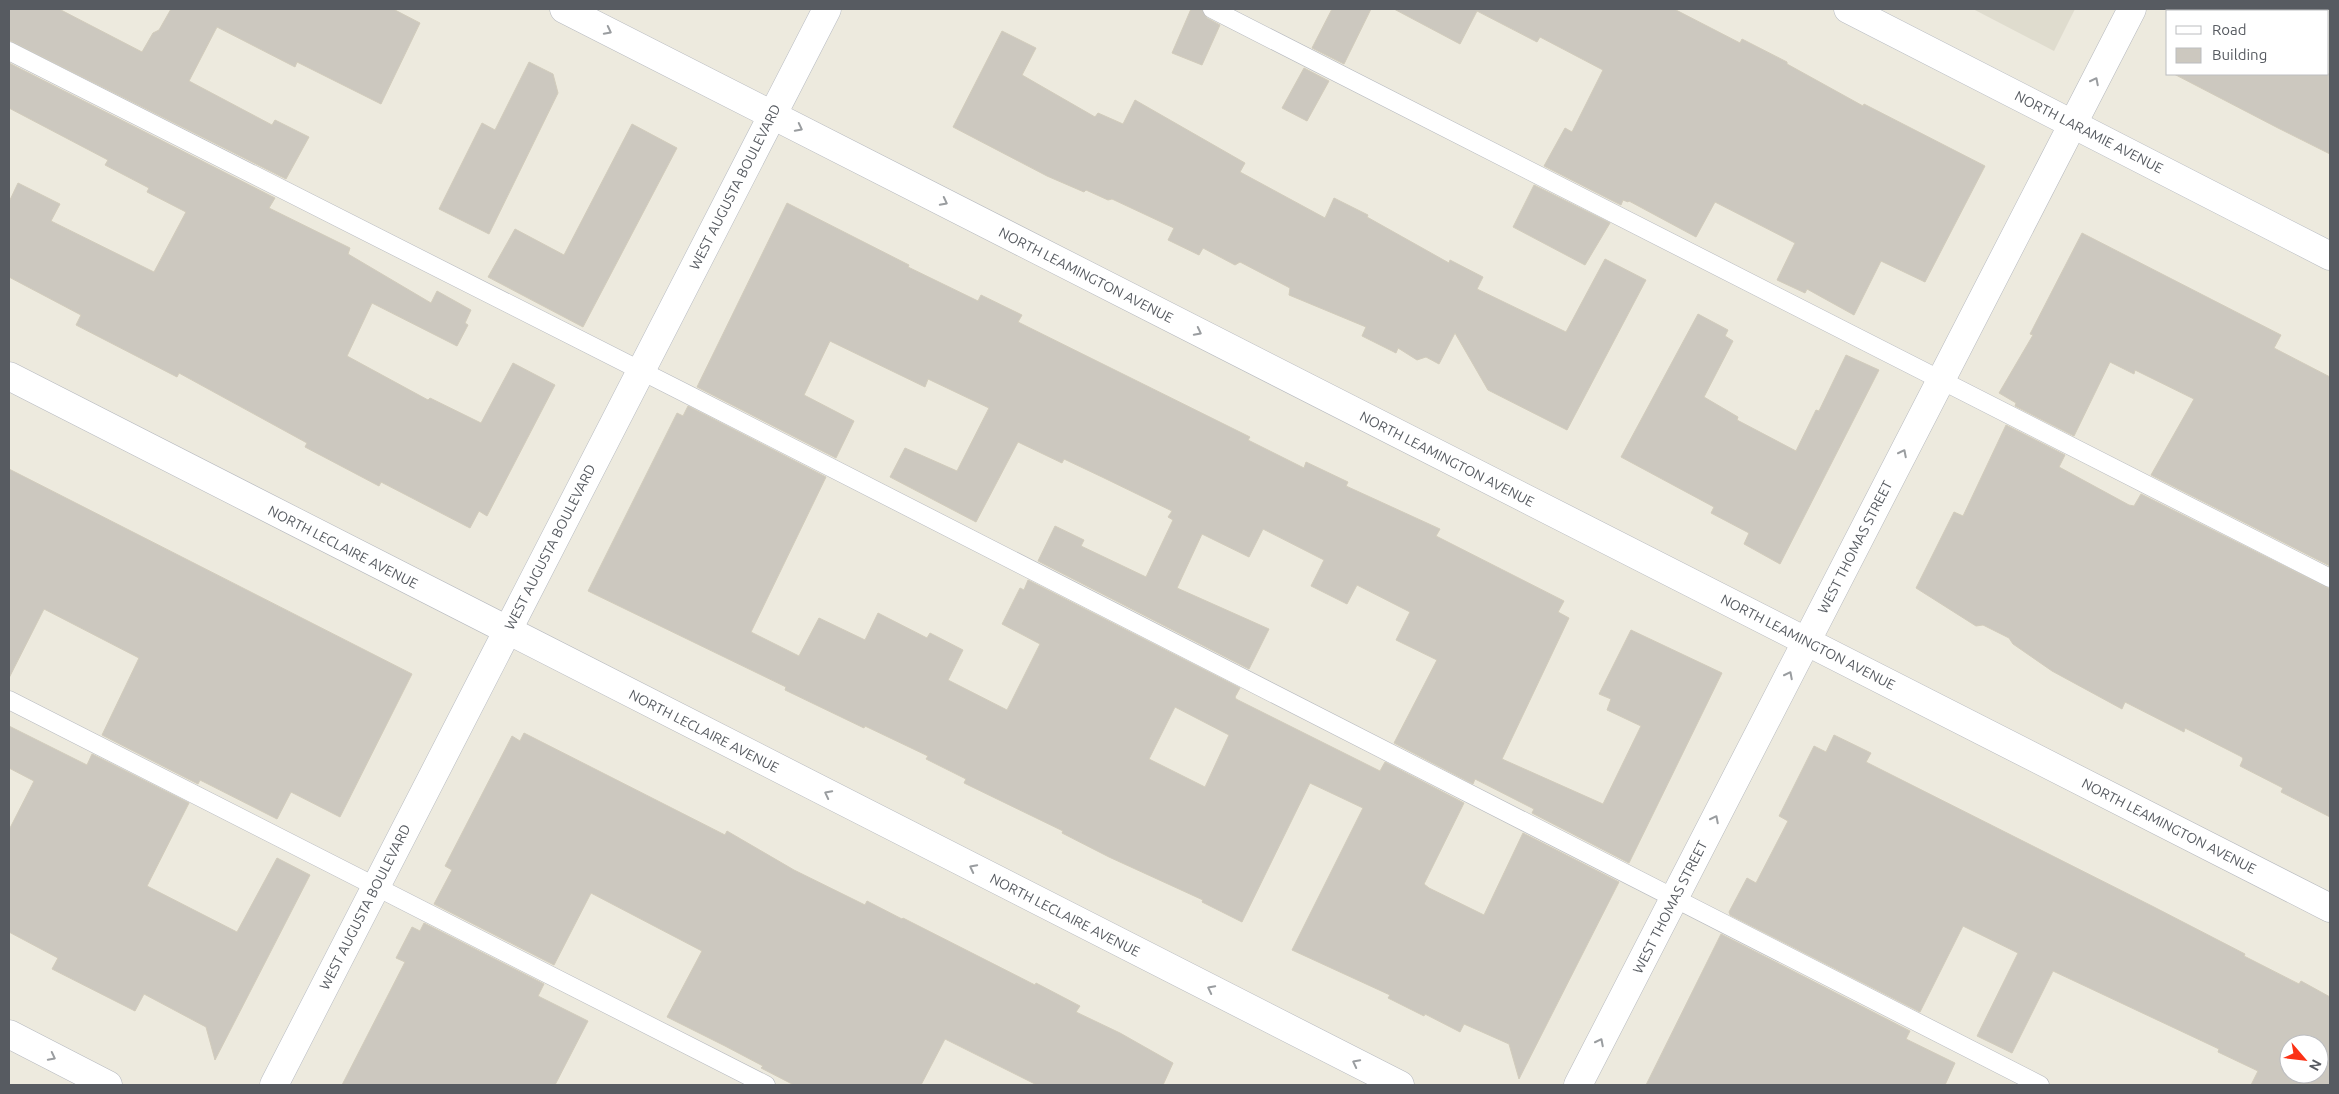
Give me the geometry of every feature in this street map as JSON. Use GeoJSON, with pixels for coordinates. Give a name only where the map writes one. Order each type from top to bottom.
{"type":"FeatureCollection","features":[{"type":"Feature","properties":{"kind":"street","name":"NORTH LEAMINGTON AVENUE"},"geometry":{"type":"LineString","coordinates":[[564,9],[2330,908]]}},
{"type":"Feature","properties":{"kind":"street","name":"WEST AUGUSTA BOULEVARD"},"geometry":{"type":"LineString","coordinates":[[274,1085],[827,9]]}},
{"type":"Feature","properties":{"kind":"street","name":"NORTH LARAMIE AVENUE"},"geometry":{"type":"LineString","coordinates":[[1848,9],[2330,256]]}},
{"type":"Feature","properties":{"kind":"street","name":"WEST THOMAS STREET"},"geometry":{"type":"LineString","coordinates":[[1578,1085],[2132,9]]}},
{"type":"Feature","properties":{"kind":"street","name":"NORTH LECLAIRE AVENUE"},"geometry":{"type":"LineString","coordinates":[[9,376],[1400,1085]]}},
{"type":"Feature","properties":{"kind":"street"},"geometry":{"type":"LineString","coordinates":[[9,1034],[108,1085]]}},
{"type":"Feature","properties":{"kind":"lane"},"geometry":{"type":"LineString","coordinates":[[1212,9],[2330,578]]}},
{"type":"Feature","properties":{"kind":"lane"},"geometry":{"type":"LineString","coordinates":[[9,51],[641,370],[2040,1085]]}},
{"type":"Feature","properties":{"kind":"lane"},"geometry":{"type":"LineString","coordinates":[[9,700],[766,1085]]}},
{"type":"Feature","properties":{"kind":"shaded area"},"geometry":{"type":"Polygon","coordinates":[[[1973,9],[2075,9],[2054,51],[1973,9]]]}},
{"type":"Feature","properties":{"kind":"building"},"geometry":{"type":"Polygon","coordinates":[[[9,9],[59,9],[142,52],[153,33],[159,30],[171,9],[393,9],[420,23],[381,104],[297,62],[295,67],[217,27],[189,81],[272,125],[275,120],[309,137],[286,179],[9,40],[9,9]]]}},
{"type":"Feature","properties":{"kind":"building"},"geometry":{"type":"Polygon","coordinates":[[[1191,9],[1202,9],[1207,18],[1220,25],[1202,65],[1172,53],[1191,9]]]}},
{"type":"Feature","properties":{"kind":"building"},"geometry":{"type":"Polygon","coordinates":[[[1332,9],[1371,9],[1344,64],[1312,48],[1332,9]]]}},
{"type":"Feature","properties":{"kind":"building"},"geometry":{"type":"Polygon","coordinates":[[[1394,9],[1674,9],[1740,43],[1742,39],[1787,62],[1787,64],[1863,106],[1864,104],[1985,166],[1925,282],[1881,261],[1854,315],[1807,289],[1805,293],[1777,280],[1795,243],[1715,202],[1696,237],[1629,201],[1623,200],[1621,205],[1544,166],[1565,128],[1572,132],[1603,70],[1540,37],[1537,42],[1477,11],[1460,44],[1394,9]]]}},
{"type":"Feature","properties":{"kind":"building"},"geometry":{"type":"Polygon","coordinates":[[[1002,31],[1036,48],[1022,75],[1095,117],[1098,113],[1123,124],[1135,100],[1245,163],[1240,172],[1325,218],[1334,198],[1368,215],[1367,217],[1449,263],[1450,260],[1483,277],[1477,289],[1566,332],[1605,259],[1646,280],[1567,430],[1488,390],[1455,333],[1439,364],[1426,357],[1417,360],[1398,348],[1396,353],[1362,336],[1366,327],[1289,295],[1290,288],[1240,262],[1235,265],[1203,248],[1199,255],[1168,240],[1174,228],[1112,199],[1108,200],[1086,190],[1084,192],[1047,176],[953,127],[1002,31]]]}},
{"type":"Feature","properties":{"kind":"building"},"geometry":{"type":"Polygon","coordinates":[[[529,62],[553,74],[558,93],[489,234],[439,209],[482,123],[495,130],[529,62]]]}},
{"type":"Feature","properties":{"kind":"building"},"geometry":{"type":"Polygon","coordinates":[[[9,63],[275,198],[269,208],[350,248],[348,254],[431,303],[437,291],[471,310],[465,323],[468,325],[457,346],[372,303],[347,356],[428,400],[430,398],[481,423],[513,363],[555,385],[487,516],[479,511],[470,528],[381,482],[379,486],[305,447],[307,443],[179,373],[177,377],[76,325],[81,315],[9,277],[9,202],[18,183],[60,204],[51,221],[154,272],[186,212],[147,192],[149,188],[105,165],[108,160],[9,108],[9,63]]]}},
{"type":"Feature","properties":{"kind":"building"},"geometry":{"type":"Polygon","coordinates":[[[1304,68],[1329,81],[1307,121],[1282,108],[1304,68]]]}},
{"type":"Feature","properties":{"kind":"building"},"geometry":{"type":"Polygon","coordinates":[[[2330,74],[2330,154],[2176,75],[2330,74]]]}},
{"type":"Feature","properties":{"kind":"building"},"geometry":{"type":"Polygon","coordinates":[[[632,124],[677,148],[583,327],[488,277],[515,229],[564,255],[632,124]]]}},
{"type":"Feature","properties":{"kind":"building"},"geometry":{"type":"Polygon","coordinates":[[[1534,185],[1610,223],[1585,265],[1513,227],[1534,185]]]}},
{"type":"Feature","properties":{"kind":"building"},"geometry":{"type":"Polygon","coordinates":[[[787,203],[909,265],[908,267],[978,301],[981,295],[1022,315],[1018,322],[1250,437],[1248,440],[1304,468],[1306,462],[1348,482],[1346,486],[1440,529],[1436,536],[1564,601],[1558,612],[1569,618],[1502,759],[1603,804],[1641,726],[1607,710],[1611,699],[1599,694],[1631,630],[1722,673],[1629,863],[1532,813],[1534,809],[1475,779],[1473,784],[1394,743],[1437,660],[1396,640],[1410,612],[1357,585],[1347,604],[1311,586],[1324,560],[1263,529],[1249,557],[1202,534],[1177,588],[1269,629],[1249,669],[1038,561],[1055,526],[1084,540],[1081,546],[1146,577],[1173,520],[1168,517],[1172,511],[1064,459],[1062,463],[1018,442],[976,522],[890,477],[905,448],[957,471],[989,408],[928,379],[925,387],[830,341],[804,395],[854,421],[836,458],[697,387],[787,203]]]}},
{"type":"Feature","properties":{"kind":"building"},"geometry":{"type":"Polygon","coordinates":[[[2082,233],[2281,335],[2274,348],[2330,377],[2330,566],[2151,475],[2194,399],[2135,370],[2134,374],[2110,362],[2074,436],[2015,406],[2016,403],[1999,393],[2033,335],[2030,334],[2082,233]]]}},
{"type":"Feature","properties":{"kind":"building"},"geometry":{"type":"Polygon","coordinates":[[[1698,314],[1728,330],[1725,336],[1733,341],[1704,397],[1738,417],[1737,420],[1796,451],[1816,410],[1819,411],[1846,355],[1879,370],[1780,564],[1744,544],[1749,533],[1711,513],[1714,507],[1621,457],[1698,314]]]}},
{"type":"Feature","properties":{"kind":"building"},"geometry":{"type":"Polygon","coordinates":[[[688,406],[826,477],[751,632],[799,656],[819,618],[865,640],[878,613],[927,638],[930,633],[963,650],[948,680],[1007,710],[1040,644],[1002,624],[1020,588],[1024,590],[1028,580],[1240,688],[1235,697],[1236,699],[1380,771],[1385,762],[1464,803],[1424,884],[1429,888],[1484,915],[1523,833],[1619,882],[1519,1079],[1509,1044],[1464,1024],[1460,1032],[1388,998],[1390,995],[1292,950],[1363,808],[1310,783],[1242,922],[1202,902],[1203,900],[1109,857],[1062,833],[1063,831],[964,783],[966,779],[926,759],[928,756],[785,690],[786,687],[588,591],[677,413],[683,416],[688,406]],[[1175,707],[1149,759],[1205,787],[1229,735],[1175,707]]]}},
{"type":"Feature","properties":{"kind":"building"},"geometry":{"type":"Polygon","coordinates":[[[2006,425],[2065,455],[2059,467],[2129,505],[2134,506],[2141,494],[2330,589],[2330,817],[2281,792],[2283,788],[2240,766],[2242,757],[2185,728],[2184,732],[2125,702],[2122,709],[2052,671],[2013,644],[2009,638],[1983,625],[1976,626],[1916,588],[1954,512],[1963,516],[2006,425]]]}},
{"type":"Feature","properties":{"kind":"building"},"geometry":{"type":"Polygon","coordinates":[[[9,469],[412,674],[340,817],[291,792],[277,819],[200,780],[198,784],[102,735],[139,658],[44,609],[9,678],[9,469]]]}},
{"type":"Feature","properties":{"kind":"building"},"geometry":{"type":"Polygon","coordinates":[[[9,726],[87,765],[92,754],[189,803],[147,886],[237,932],[277,858],[310,875],[215,1060],[206,1027],[144,994],[135,1011],[52,969],[58,958],[9,932],[9,830],[34,781],[9,768],[9,726]]]}},
{"type":"Feature","properties":{"kind":"building"},"geometry":{"type":"Polygon","coordinates":[[[524,733],[725,835],[727,831],[794,870],[865,905],[867,901],[1080,1006],[1076,1012],[1120,1033],[1173,1063],[1163,1085],[1037,1085],[945,1039],[921,1085],[794,1085],[761,1068],[763,1066],[667,1017],[702,951],[591,893],[554,965],[434,904],[452,870],[445,866],[512,736],[520,741],[524,733]]]}},
{"type":"Feature","properties":{"kind":"building"},"geometry":{"type":"Polygon","coordinates":[[[1834,735],[1871,753],[1866,762],[2152,906],[2299,984],[2301,981],[2330,997],[2330,1085],[2251,1085],[2258,1071],[2218,1052],[2219,1049],[2053,971],[2012,1053],[1977,1036],[2018,953],[1963,926],[1920,1012],[1730,915],[1729,912],[1747,878],[1756,883],[1788,821],[1779,816],[1814,746],[1826,752],[1834,735]]]}},
{"type":"Feature","properties":{"kind":"building"},"geometry":{"type":"Polygon","coordinates":[[[424,923],[544,984],[538,996],[588,1021],[555,1085],[342,1085],[405,962],[396,958],[412,927],[420,931],[424,923]]]}},
{"type":"Feature","properties":{"kind":"building"},"geometry":{"type":"Polygon","coordinates":[[[1721,934],[1910,1031],[1906,1039],[1955,1063],[1945,1085],[1646,1085],[1721,934]]]}}]}
